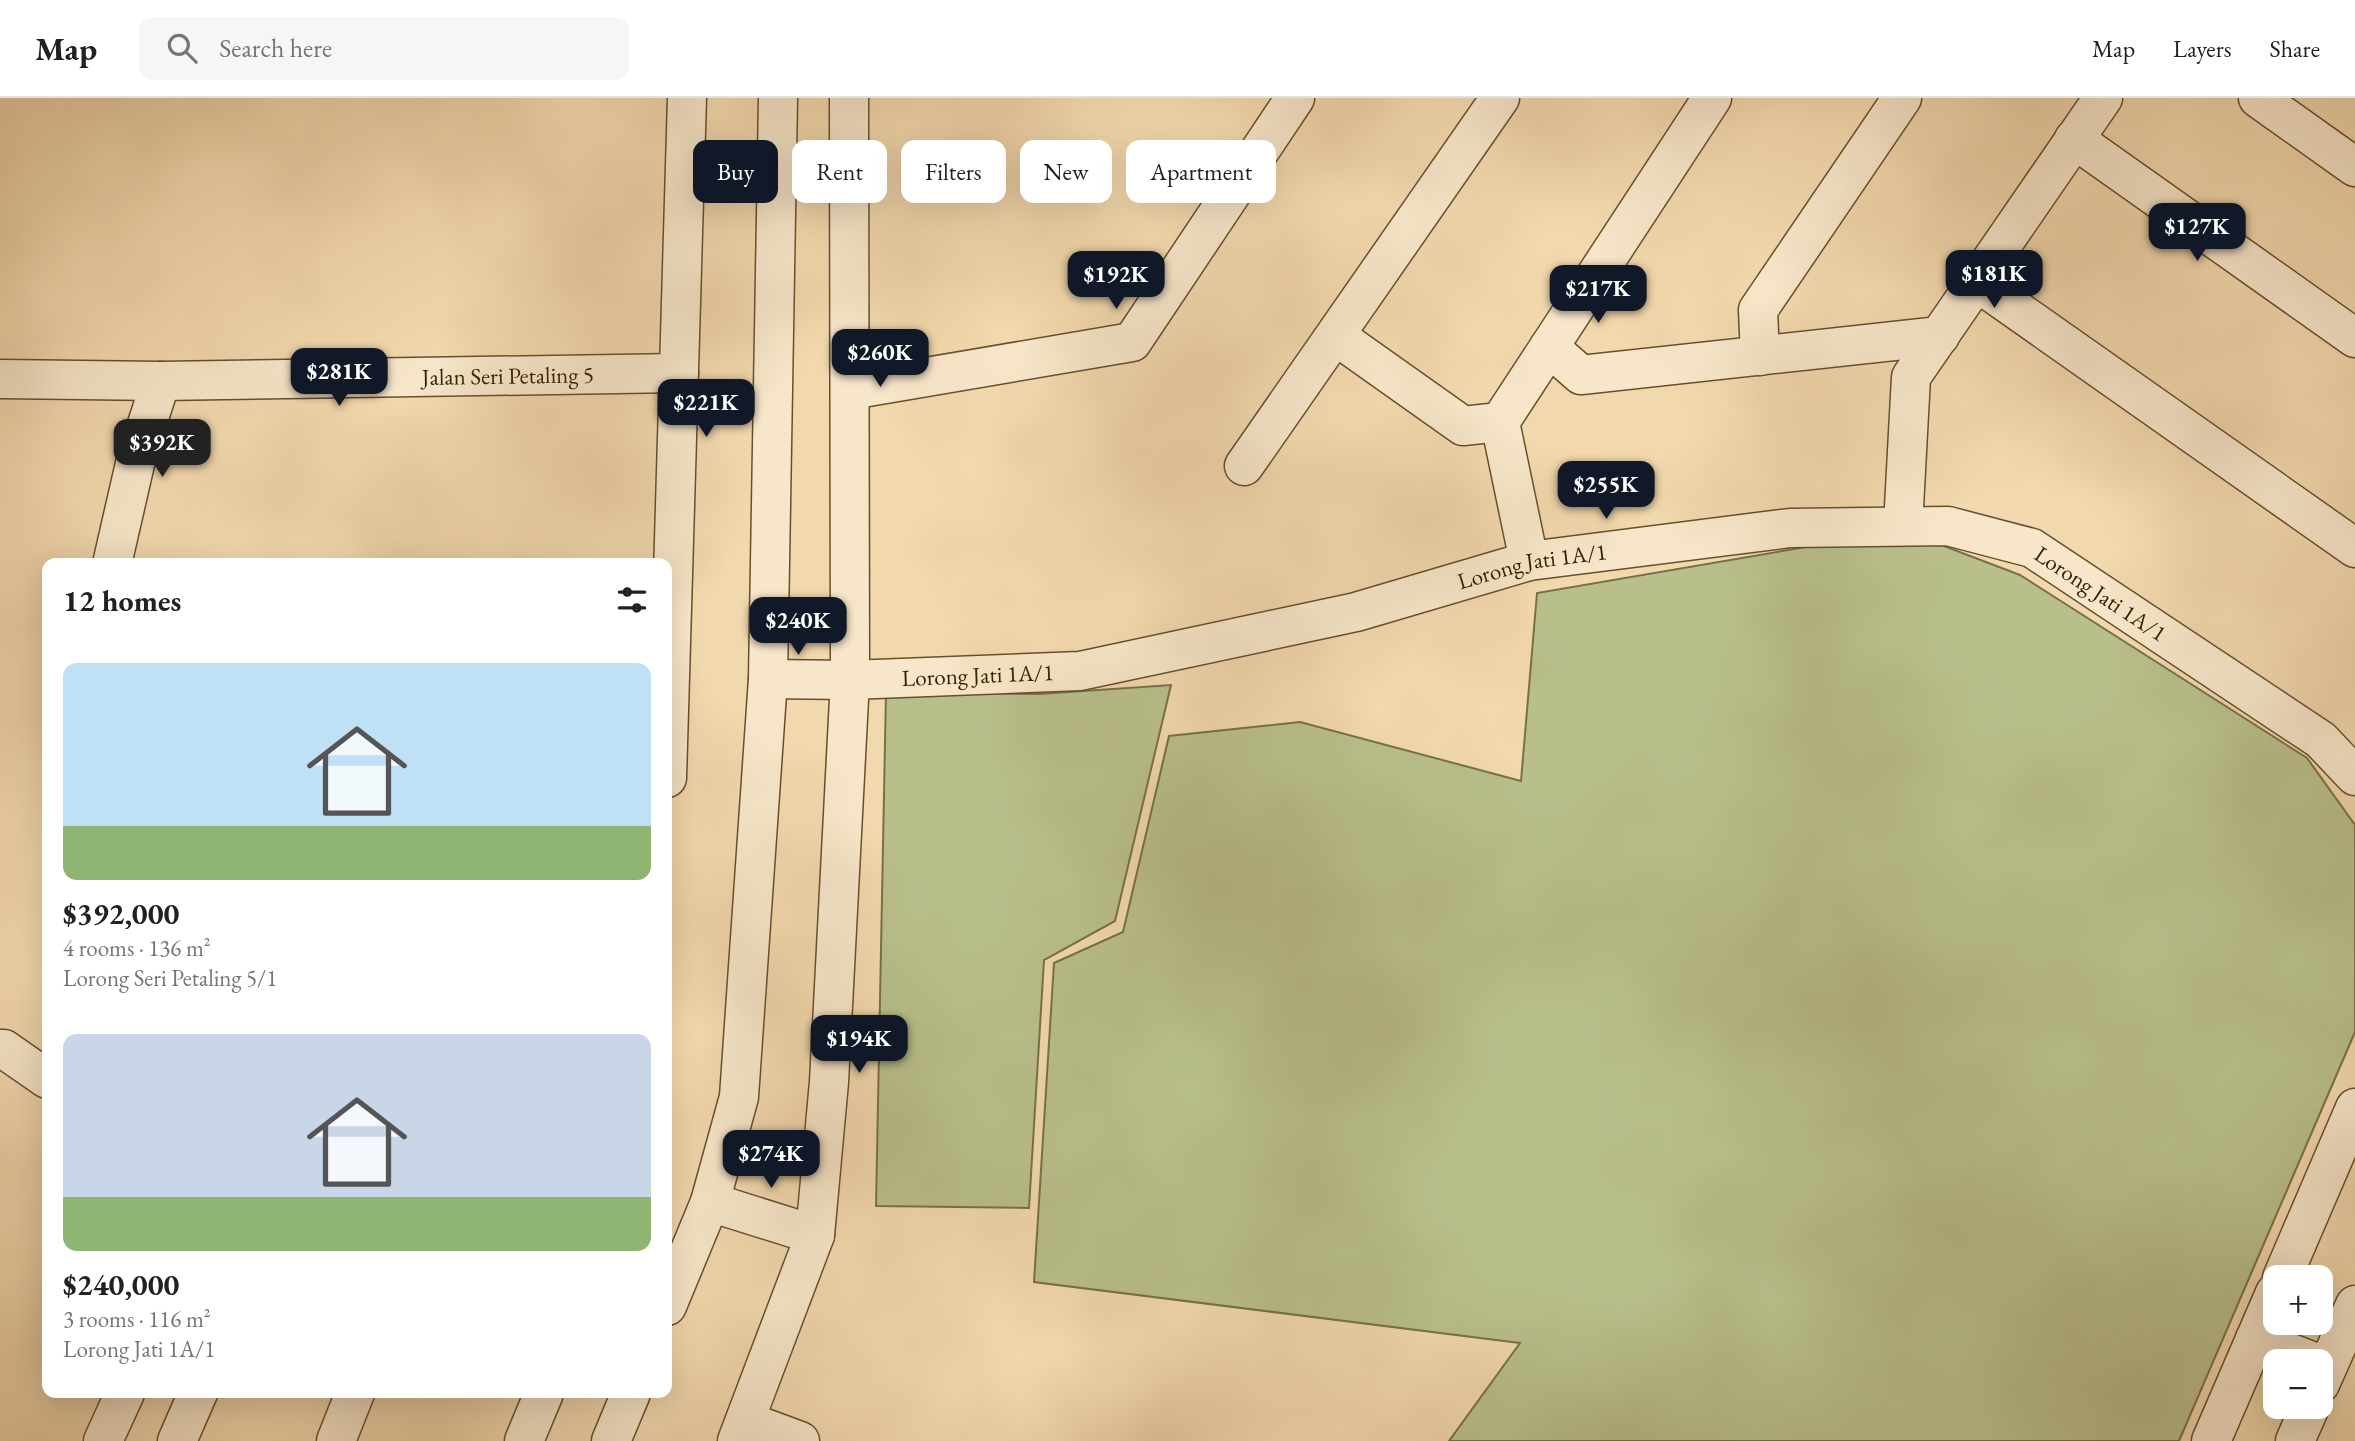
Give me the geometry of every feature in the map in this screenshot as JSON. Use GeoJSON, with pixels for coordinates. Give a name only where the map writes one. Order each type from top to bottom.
{"type":"FeatureCollection","features":[{"type":"Feature","properties":{"kind":"street"},"geometry":{"type":"LineString","coordinates":[[672,560],[687,98]]}},
{"type":"Feature","properties":{"kind":"street"},"geometry":{"type":"LineString","coordinates":[[672,1294],[710,1202],[739,1097],[768,679],[778,98]]}},
{"type":"Feature","properties":{"kind":"street"},"geometry":{"type":"LineString","coordinates":[[800,1441],[742,1431],[815,1235],[829,1082],[850,680],[849,98]]}},
{"type":"Feature","properties":{"kind":"street"},"geometry":{"type":"LineString","coordinates":[[850,390],[1132,342],[1294,98]]}},
{"type":"Feature","properties":{"kind":"street"},"geometry":{"type":"LineString","coordinates":[[1244,466],[1500,98]]}},
{"type":"Feature","properties":{"kind":"street"},"geometry":{"type":"LineString","coordinates":[[1530,561],[1500,422],[1712,98]]}},
{"type":"Feature","properties":{"kind":"street"},"geometry":{"type":"LineString","coordinates":[[1760,356],[1758,310],[1902,98]]}},
{"type":"Feature","properties":{"kind":"street"},"geometry":{"type":"LineString","coordinates":[[1903,526],[1912,377],[2103,98]]}},
{"type":"Feature","properties":{"kind":"street"},"geometry":{"type":"LineString","coordinates":[[2258,98],[2355,167]]}},
{"type":"Feature","properties":{"kind":"street"},"geometry":{"type":"LineString","coordinates":[[2074,139],[2355,338]]}},
{"type":"Feature","properties":{"kind":"street"},"geometry":{"type":"LineString","coordinates":[[1977,282],[2355,548]]}},
{"type":"Feature","properties":{"kind":"street"},"geometry":{"type":"LineString","coordinates":[[1549,347],[1581,375],[1940,335]]}},
{"type":"Feature","properties":{"kind":"street"},"geometry":{"type":"LineString","coordinates":[[1336,336],[1462,426],[1500,422]]}},
{"type":"Feature","properties":{"kind":"street","name":"Jalan Seri Petaling 5"},"geometry":{"type":"LineString","coordinates":[[0,379],[161,381],[679,373]]}},
{"type":"Feature","properties":{"kind":"street"},"geometry":{"type":"LineString","coordinates":[[113,558],[136,455],[161,381]]}},
{"type":"Feature","properties":{"kind":"street","name":"Lorong Jati 1A/1"},"geometry":{"type":"LineString","coordinates":[[768,679],[850,680],[1080,671],[1356,612],[1530,561],[1790,528],[1948,526],[2032,548],[2321,740],[2355,776]]}},
{"type":"Feature","properties":{"kind":"street"},"geometry":{"type":"LineString","coordinates":[[0,1049],[4,1049],[42,1076]]}},
{"type":"Feature","properties":{"kind":"street"},"geometry":{"type":"LineString","coordinates":[[2288,1265],[2355,1108]]}},
{"type":"Feature","properties":{"kind":"street"},"geometry":{"type":"LineString","coordinates":[[710,1202],[815,1235]]}},
{"type":"Feature","properties":{"kind":"street"},"geometry":{"type":"LineString","coordinates":[[2333,1359],[2355,1305]]}},
{"type":"Feature","properties":{"kind":"street"},"geometry":{"type":"LineString","coordinates":[[2211,1441],[2263,1321]]}},
{"type":"Feature","properties":{"kind":"street"},"geometry":{"type":"LineString","coordinates":[[2255,1339],[2278,1349]]}},
{"type":"Feature","properties":{"kind":"street"},"geometry":{"type":"LineString","coordinates":[[103,1441],[123,1398]]}},
{"type":"Feature","properties":{"kind":"street"},"geometry":{"type":"LineString","coordinates":[[177,1441],[196,1398]]}},
{"type":"Feature","properties":{"kind":"street"},"geometry":{"type":"LineString","coordinates":[[336,1441],[353,1398]]}},
{"type":"Feature","properties":{"kind":"street"},"geometry":{"type":"LineString","coordinates":[[524,1441],[542,1398]]}},
{"type":"Feature","properties":{"kind":"street"},"geometry":{"type":"LineString","coordinates":[[611,1441],[629,1398]]}},
{"type":"Feature","properties":{"kind":"street"},"geometry":{"type":"LineString","coordinates":[[2295,1441],[2305,1419]]}},
{"type":"Feature","properties":{"kind":"green space"},"geometry":{"type":"Polygon","coordinates":[[[1865,537],[1944,546],[2020,575],[2307,758],[2355,825],[2355,1032],[2179,1441],[1449,1441],[1520,1343],[1034,1282],[1054,963],[1123,932],[1169,736],[1300,722],[1521,781],[1537,593],[1865,537]]]}},
{"type":"Feature","properties":{"kind":"green space"},"geometry":{"type":"Polygon","coordinates":[[[1171,685],[1115,921],[1044,960],[1029,1208],[876,1206],[886,692],[1039,694],[1171,685]]]}}]}
